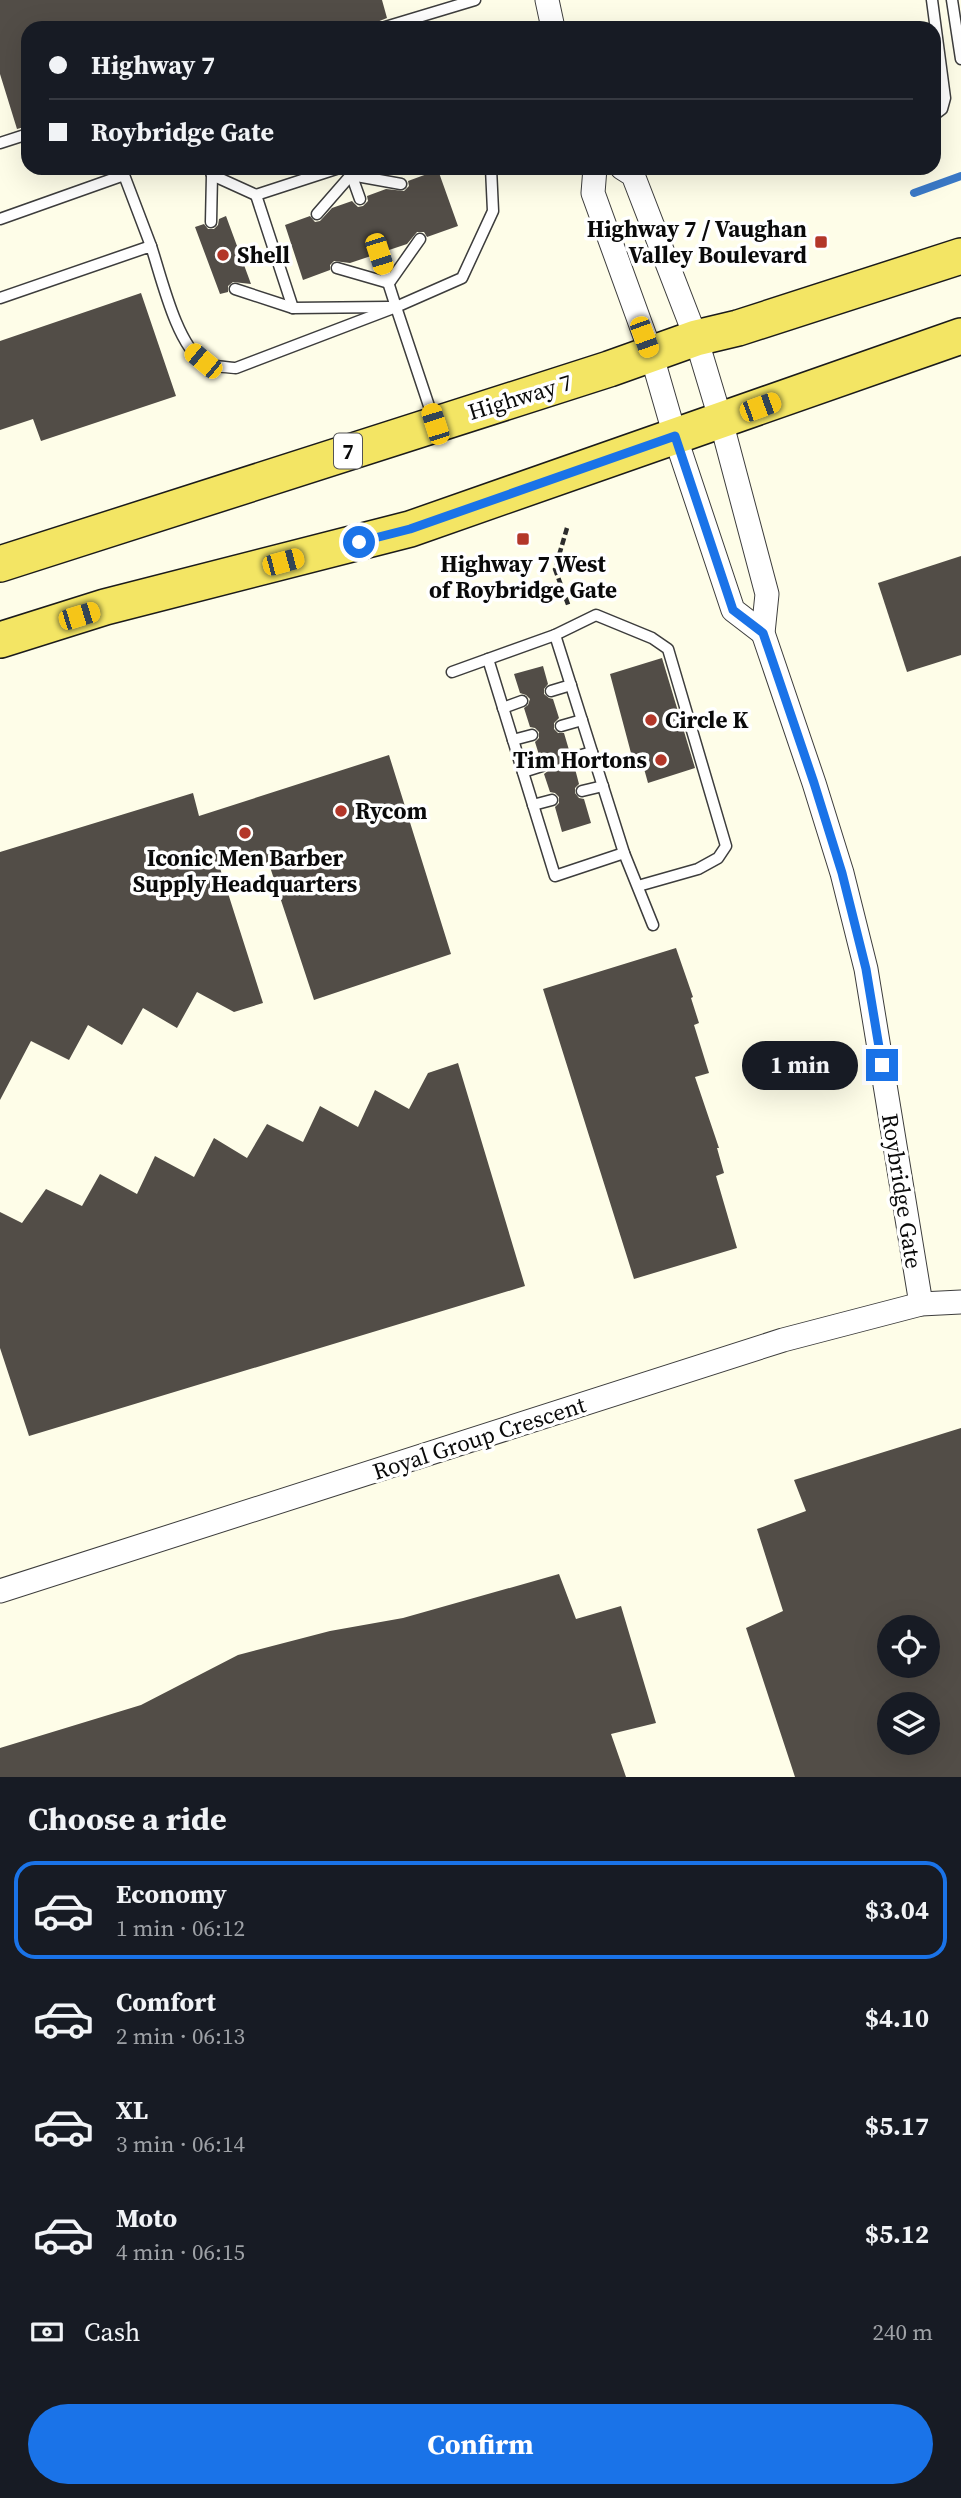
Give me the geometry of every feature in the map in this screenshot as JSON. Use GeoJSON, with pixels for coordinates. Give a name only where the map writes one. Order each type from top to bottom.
{"type":"FeatureCollection","features":[{"type":"Feature","properties":{"kind":"main road","name":"Highway 7"},"geometry":{"type":"LineString","coordinates":[[0,564],[609,369],[696,338],[738,328],[961,256]]}},
{"type":"Feature","properties":{"kind":"main road"},"geometry":{"type":"LineString","coordinates":[[0,640],[105,607],[410,529],[961,335]]}},
{"type":"Feature","properties":{"kind":"street"},"geometry":{"type":"LineString","coordinates":[[547,0],[552,21]]}},
{"type":"Feature","properties":{"kind":"street"},"geometry":{"type":"LineString","coordinates":[[594,175],[593,193],[650,354],[733,610],[763,633]]}},
{"type":"Feature","properties":{"kind":"street","name":"Roybridge Gate"},"geometry":{"type":"LineString","coordinates":[[633,175],[696,338],[721,421],[767,594],[763,633],[842,873],[866,969],[921,1304]]}},
{"type":"Feature","properties":{"kind":"street","name":"Royal Group Crescent"},"geometry":{"type":"LineString","coordinates":[[0,1591],[783,1340],[921,1304],[961,1302]]}},
{"type":"Feature","properties":{"kind":"lane"},"geometry":{"type":"LineString","coordinates":[[399,21],[436,6],[475,0]]}},
{"type":"Feature","properties":{"kind":"lane"},"geometry":{"type":"LineString","coordinates":[[932,0],[935,21]]}},
{"type":"Feature","properties":{"kind":"lane"},"geometry":{"type":"LineString","coordinates":[[952,0],[961,59]]}},
{"type":"Feature","properties":{"kind":"lane"},"geometry":{"type":"LineString","coordinates":[[941,67],[945,97],[941,109]]}},
{"type":"Feature","properties":{"kind":"lane"},"geometry":{"type":"LineString","coordinates":[[0,143],[21,136]]}},
{"type":"Feature","properties":{"kind":"lane"},"geometry":{"type":"LineString","coordinates":[[0,219],[112,175]]}},
{"type":"Feature","properties":{"kind":"lane"},"geometry":{"type":"LineString","coordinates":[[124,175],[181,336],[190,350],[203,361],[219,367],[236,368],[396,307],[462,278],[493,211],[491,175]]}},
{"type":"Feature","properties":{"kind":"lane"},"geometry":{"type":"LineString","coordinates":[[210,175],[211,222]]}},
{"type":"Feature","properties":{"kind":"lane"},"geometry":{"type":"LineString","coordinates":[[216,175],[256,195],[317,175]]}},
{"type":"Feature","properties":{"kind":"lane"},"geometry":{"type":"LineString","coordinates":[[317,214],[347,175]]}},
{"type":"Feature","properties":{"kind":"lane"},"geometry":{"type":"LineString","coordinates":[[351,175],[360,199]]}},
{"type":"Feature","properties":{"kind":"lane"},"geometry":{"type":"LineString","coordinates":[[366,175],[401,184]]}},
{"type":"Feature","properties":{"kind":"lane"},"geometry":{"type":"LineString","coordinates":[[256,195],[293,308]]}},
{"type":"Feature","properties":{"kind":"lane"},"geometry":{"type":"LineString","coordinates":[[389,283],[420,239]]}},
{"type":"Feature","properties":{"kind":"lane"},"geometry":{"type":"LineString","coordinates":[[0,298],[151,246]]}},
{"type":"Feature","properties":{"kind":"lane"},"geometry":{"type":"LineString","coordinates":[[379,254],[435,424]]}},
{"type":"Feature","properties":{"kind":"lane"},"geometry":{"type":"LineString","coordinates":[[337,268],[389,283]]}},
{"type":"Feature","properties":{"kind":"lane"},"geometry":{"type":"LineString","coordinates":[[235,289],[293,308],[396,307]]}},
{"type":"Feature","properties":{"kind":"lane"},"geometry":{"type":"LineString","coordinates":[[452,672],[555,635],[596,615],[653,638],[668,649],[722,824],[726,846],[718,858],[698,869],[638,886]]}},
{"type":"Feature","properties":{"kind":"lane"},"geometry":{"type":"LineString","coordinates":[[555,635],[624,853],[653,925]]}},
{"type":"Feature","properties":{"kind":"lane"},"geometry":{"type":"LineString","coordinates":[[488,659],[555,876],[624,853]]}},
{"type":"Feature","properties":{"kind":"lane"},"geometry":{"type":"LineString","coordinates":[[551,691],[571,685]]}},
{"type":"Feature","properties":{"kind":"lane"},"geometry":{"type":"LineString","coordinates":[[503,708],[522,701]]}},
{"type":"Feature","properties":{"kind":"lane"},"geometry":{"type":"LineString","coordinates":[[561,726],[582,720]]}},
{"type":"Feature","properties":{"kind":"lane"},"geometry":{"type":"LineString","coordinates":[[513,740],[532,735]]}},
{"type":"Feature","properties":{"kind":"lane"},"geometry":{"type":"LineString","coordinates":[[571,758],[592,752]]}},
{"type":"Feature","properties":{"kind":"lane"},"geometry":{"type":"LineString","coordinates":[[523,772],[542,766]]}},
{"type":"Feature","properties":{"kind":"lane"},"geometry":{"type":"LineString","coordinates":[[582,791],[603,786]]}},
{"type":"Feature","properties":{"kind":"lane"},"geometry":{"type":"LineString","coordinates":[[533,805],[552,800]]}},
{"type":"Feature","properties":{"kind":"path"},"geometry":{"type":"LineString","coordinates":[[567,528],[555,569],[576,624]]}},
{"type":"Feature","properties":{"kind":"building"},"geometry":{"type":"Polygon","coordinates":[[[0,0],[382,0],[387,18],[380,21],[21,21],[21,128],[17,129],[0,74],[0,0]]]}},
{"type":"Feature","properties":{"kind":"building"},"geometry":{"type":"Polygon","coordinates":[[[424,175],[440,175],[458,226],[427,237],[424,232],[417,232],[407,244],[386,251],[376,247],[371,256],[350,263],[334,261],[330,270],[303,280],[285,225],[310,216],[315,222],[320,221],[332,208],[352,201],[358,207],[363,206],[368,201],[367,196],[386,189],[404,191],[409,186],[408,181],[424,175]]]}},
{"type":"Feature","properties":{"kind":"building","name":"Shell"},"geometry":{"type":"Polygon","coordinates":[[[226,216],[251,284],[233,282],[228,286],[228,292],[220,294],[195,227],[204,224],[208,229],[214,229],[219,219],[226,216]]]}},
{"type":"Feature","properties":{"kind":"building"},"geometry":{"type":"Polygon","coordinates":[[[141,293],[176,396],[41,441],[33,419],[0,430],[0,341],[141,293]]]}},
{"type":"Feature","properties":{"kind":"building"},"geometry":{"type":"Polygon","coordinates":[[[961,556],[961,655],[907,672],[878,583],[961,556]]]}},
{"type":"Feature","properties":{"kind":"building","name":"Circle K"},"geometry":{"type":"Polygon","coordinates":[[[662,658],[695,768],[648,783],[643,765],[635,768],[610,674],[662,658]]]}},
{"type":"Feature","properties":{"kind":"building"},"geometry":{"type":"Polygon","coordinates":[[[543,666],[548,684],[544,694],[553,699],[559,718],[554,723],[554,729],[558,733],[564,733],[569,750],[564,755],[564,761],[568,765],[574,765],[579,784],[575,793],[584,799],[591,823],[562,832],[555,807],[559,803],[559,797],[550,792],[544,774],[550,764],[540,758],[535,742],[539,738],[539,732],[530,727],[524,708],[530,699],[520,693],[514,674],[543,666]]]}},
{"type":"Feature","properties":{"kind":"building"},"geometry":{"type":"Polygon","coordinates":[[[389,755],[451,954],[314,1000],[270,867],[249,857],[219,865],[263,1003],[234,1012],[197,992],[177,1028],[143,1008],[122,1045],[88,1025],[69,1060],[31,1041],[0,1100],[0,852],[193,793],[199,816],[389,755]]]}},
{"type":"Feature","properties":{"kind":"building"},"geometry":{"type":"Polygon","coordinates":[[[676,948],[699,1023],[694,1025],[709,1073],[695,1077],[719,1148],[724,1173],[716,1176],[737,1248],[634,1279],[543,989],[676,948]]]}},
{"type":"Feature","properties":{"kind":"building"},"geometry":{"type":"Polygon","coordinates":[[[458,1063],[525,1286],[29,1436],[0,1348],[0,1212],[22,1223],[46,1189],[82,1206],[100,1174],[137,1194],[155,1156],[194,1177],[214,1138],[247,1158],[267,1124],[303,1142],[320,1106],[358,1127],[375,1090],[409,1109],[428,1073],[458,1063]]]}},
{"type":"Feature","properties":{"kind":"building"},"geometry":{"type":"Polygon","coordinates":[[[961,1428],[961,1777],[795,1777],[746,1628],[783,1611],[757,1529],[806,1511],[794,1480],[961,1428]]]}},
{"type":"Feature","properties":{"kind":"building"},"geometry":{"type":"Polygon","coordinates":[[[559,1574],[576,1619],[621,1606],[656,1723],[611,1734],[626,1777],[0,1777],[0,1748],[141,1705],[238,1655],[330,1631],[403,1618],[559,1574]]]}},
{"type":"Feature","properties":{"kind":"waterway"},"geometry":{"type":"LineString","coordinates":[[914,193],[961,176]]}},
{"type":"Feature","properties":{"kind":"place","name":"Highway 7 / Vaughan Valley Boulevard"},"geometry":{"type":"Point","coordinates":[821,242]}},
{"type":"Feature","properties":{"kind":"place","name":"Shell"},"geometry":{"type":"Point","coordinates":[223,255]}},
{"type":"Feature","properties":{"kind":"place","name":"Highway 7 West of Roybridge Gate"},"geometry":{"type":"Point","coordinates":[523,539]}},
{"type":"Feature","properties":{"kind":"place","name":"Circle K"},"geometry":{"type":"Point","coordinates":[651,720]}},
{"type":"Feature","properties":{"kind":"place","name":"Tim Hortons"},"geometry":{"type":"Point","coordinates":[661,760]}},
{"type":"Feature","properties":{"kind":"place","name":"Rycom"},"geometry":{"type":"Point","coordinates":[341,811]}},
{"type":"Feature","properties":{"kind":"place","name":"Iconic Men Barber Supply Headquarters"},"geometry":{"type":"Point","coordinates":[245,833]}},
{"type":"Feature","properties":{"kind":"route"},"geometry":{"type":"LineString","coordinates":[[359,542],[410,529],[675,436],[733,610],[763,633],[814,783],[842,873],[866,969],[882,1065]]}}]}
